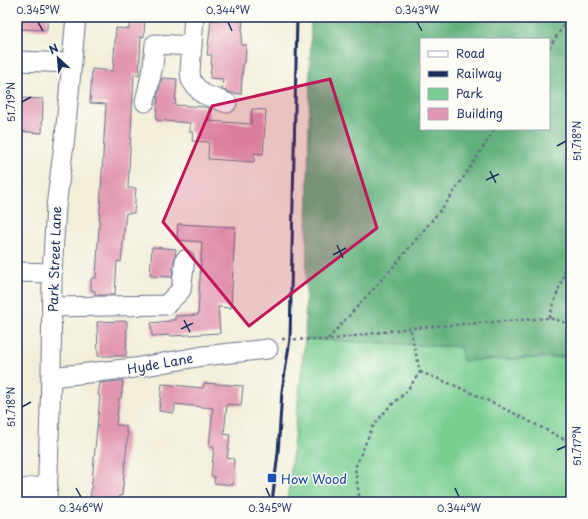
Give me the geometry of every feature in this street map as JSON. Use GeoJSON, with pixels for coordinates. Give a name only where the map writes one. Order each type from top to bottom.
{"type":"FeatureCollection","features":[{"type":"Feature","properties":{"kind":"street","name":"Park Street Lane"},"geometry":{"type":"LineString","coordinates":[[48,494],[52,273],[56,206],[65,136],[76,17]]}},
{"type":"Feature","properties":{"kind":"street"},"geometry":{"type":"LineString","coordinates":[[194,17],[190,71],[191,80],[196,88],[203,94],[227,102]]}},
{"type":"Feature","properties":{"kind":"street"},"geometry":{"type":"LineString","coordinates":[[145,102],[153,66],[155,44],[192,46]]}},
{"type":"Feature","properties":{"kind":"street"},"geometry":{"type":"LineString","coordinates":[[17,61],[72,63]]}},
{"type":"Feature","properties":{"kind":"street"},"geometry":{"type":"LineString","coordinates":[[52,307],[166,305],[181,290],[185,260]]}},
{"type":"Feature","properties":{"kind":"street"},"geometry":{"type":"LineString","coordinates":[[17,272],[52,273]]}},
{"type":"Feature","properties":{"kind":"street","name":"Hyde Lane"},"geometry":{"type":"LineString","coordinates":[[51,377],[134,368],[203,356],[268,350]]}},
{"type":"Feature","properties":{"kind":"street"},"geometry":{"type":"LineString","coordinates":[[17,490],[36,487],[48,494]]}},
{"type":"Feature","properties":{"kind":"path"},"geometry":{"type":"LineString","coordinates":[[550,46],[569,17]]}},
{"type":"Feature","properties":{"kind":"path"},"geometry":{"type":"LineString","coordinates":[[328,340],[394,266],[448,200],[494,130]]}},
{"type":"Feature","properties":{"kind":"path"},"geometry":{"type":"LineString","coordinates":[[549,318],[564,273],[571,226]]}},
{"type":"Feature","properties":{"kind":"path"},"geometry":{"type":"LineString","coordinates":[[305,339],[328,340],[410,328],[549,318],[571,324]]}},
{"type":"Feature","properties":{"kind":"path"},"geometry":{"type":"LineString","coordinates":[[360,502],[355,468],[372,428],[387,409],[406,392],[420,372],[410,328]]}},
{"type":"Feature","properties":{"kind":"path"},"geometry":{"type":"LineString","coordinates":[[420,372],[448,382],[571,443]]}},
{"type":"Feature","properties":{"kind":"highlighted area"},"geometry":{"type":"Polygon","coordinates":[[[330,79],[377,228],[249,326],[163,222],[212,106],[330,79]]]}},
{"type":"Feature","properties":{"kind":"green space"},"geometry":{"type":"Polygon","coordinates":[[[311,17],[571,17],[571,356],[463,361],[460,347],[305,339],[311,17]]]}},
{"type":"Feature","properties":{"kind":"green space"},"geometry":{"type":"Polygon","coordinates":[[[305,339],[460,347],[463,361],[571,357],[571,502],[287,502],[305,339]]]}},
{"type":"Feature","properties":{"kind":"building"},"geometry":{"type":"Polygon","coordinates":[[[20,17],[47,17],[47,30],[19,29],[20,17]]]}},
{"type":"Feature","properties":{"kind":"building"},"geometry":{"type":"Polygon","coordinates":[[[129,17],[145,17],[144,37],[141,36],[139,75],[134,74],[128,188],[136,188],[134,213],[126,213],[121,262],[117,261],[115,295],[95,295],[95,291],[91,290],[91,278],[96,278],[106,104],[90,103],[92,69],[113,71],[116,28],[129,29],[129,17]]]}},
{"type":"Feature","properties":{"kind":"building"},"geometry":{"type":"Polygon","coordinates":[[[223,17],[243,17],[241,45],[246,45],[241,94],[222,90],[223,79],[210,78],[212,55],[207,55],[211,20],[223,20],[223,17]]]}},
{"type":"Feature","properties":{"kind":"building"},"geometry":{"type":"Polygon","coordinates":[[[162,78],[177,79],[175,105],[209,108],[209,121],[251,124],[252,109],[266,110],[263,154],[254,153],[254,162],[208,159],[209,142],[192,141],[193,132],[190,132],[190,123],[156,120],[158,95],[162,78]]]}},
{"type":"Feature","properties":{"kind":"building"},"geometry":{"type":"Polygon","coordinates":[[[17,98],[43,99],[42,133],[17,131],[17,98]]]}},
{"type":"Feature","properties":{"kind":"building"},"geometry":{"type":"Polygon","coordinates":[[[178,224],[235,227],[231,308],[218,307],[220,333],[152,336],[151,323],[175,320],[175,316],[198,315],[202,242],[177,240],[178,224]]]}},
{"type":"Feature","properties":{"kind":"building"},"geometry":{"type":"Polygon","coordinates":[[[152,247],[176,249],[172,277],[150,276],[152,247]]]}},
{"type":"Feature","properties":{"kind":"building"},"geometry":{"type":"Polygon","coordinates":[[[127,321],[126,356],[98,356],[97,322],[127,321]]]}},
{"type":"Feature","properties":{"kind":"building"},"geometry":{"type":"Polygon","coordinates":[[[123,381],[121,398],[119,398],[116,425],[126,426],[126,432],[128,432],[122,496],[120,495],[119,502],[90,502],[100,383],[123,381]]]}},
{"type":"Feature","properties":{"kind":"building"},"geometry":{"type":"Polygon","coordinates":[[[204,383],[243,386],[241,406],[227,404],[224,434],[230,435],[227,458],[234,459],[233,485],[214,483],[215,477],[211,476],[214,447],[209,447],[213,408],[175,404],[174,413],[159,411],[162,384],[203,388],[204,383]]]}},
{"type":"Feature","properties":{"kind":"railway"},"geometry":{"type":"LineString","coordinates":[[272,502],[278,453],[282,391],[290,339],[297,17]]}},
{"type":"Feature","properties":{"kind":"place","name":"How Wood"},"geometry":{"type":"Point","coordinates":[272,478]}}]}
